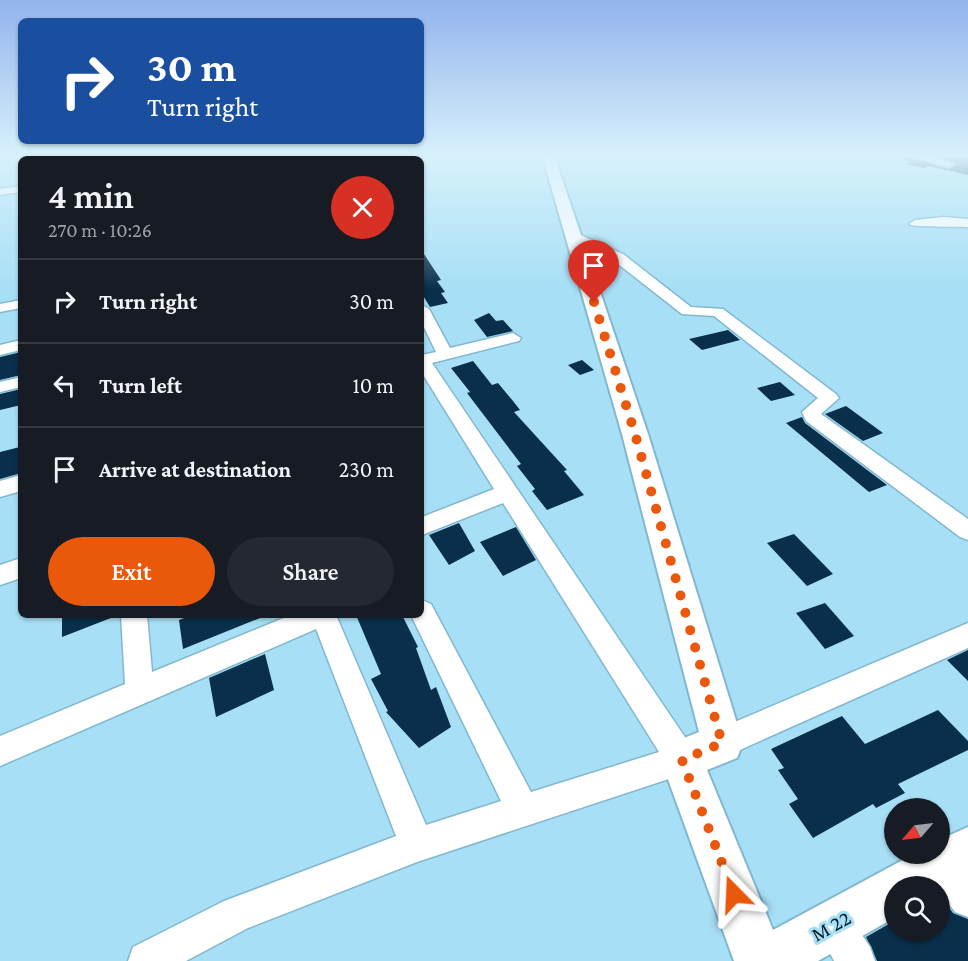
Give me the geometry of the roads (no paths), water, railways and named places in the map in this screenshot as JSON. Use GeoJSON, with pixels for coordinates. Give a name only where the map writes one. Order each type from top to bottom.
{"type":"FeatureCollection","features":[{"type":"Feature","properties":{"kind":"street"},"geometry":{"type":"LineString","coordinates":[[562,200],[635,434],[722,743]]}},
{"type":"Feature","properties":{"kind":"street"},"geometry":{"type":"LineString","coordinates":[[915,224],[943,221],[968,223]]}},
{"type":"Feature","properties":{"kind":"street"},"geometry":{"type":"LineString","coordinates":[[574,236],[618,257],[687,311],[718,312],[830,398],[812,412],[813,417],[968,531]]}},
{"type":"Feature","properties":{"kind":"street"},"geometry":{"type":"LineString","coordinates":[[0,308],[18,305]]}},
{"type":"Feature","properties":{"kind":"street"},"geometry":{"type":"LineString","coordinates":[[424,313],[442,345],[429,358]]}},
{"type":"Feature","properties":{"kind":"street"},"geometry":{"type":"LineString","coordinates":[[429,358],[513,338]]}},
{"type":"Feature","properties":{"kind":"street"},"geometry":{"type":"LineString","coordinates":[[0,350],[18,346]]}},
{"type":"Feature","properties":{"kind":"street"},"geometry":{"type":"LineString","coordinates":[[429,358],[508,492],[682,760],[760,961]]}},
{"type":"Feature","properties":{"kind":"street"},"geometry":{"type":"LineString","coordinates":[[0,387],[18,383]]}},
{"type":"Feature","properties":{"kind":"street"},"geometry":{"type":"LineString","coordinates":[[0,489],[18,484]]}},
{"type":"Feature","properties":{"kind":"street"},"geometry":{"type":"LineString","coordinates":[[424,525],[508,492]]}},
{"type":"Feature","properties":{"kind":"street"},"geometry":{"type":"LineString","coordinates":[[0,575],[18,569]]}},
{"type":"Feature","properties":{"kind":"street"},"geometry":{"type":"LineString","coordinates":[[424,616],[523,811]]}},
{"type":"Feature","properties":{"kind":"street"},"geometry":{"type":"LineString","coordinates":[[134,618],[140,692]]}},
{"type":"Feature","properties":{"kind":"street"},"geometry":{"type":"LineString","coordinates":[[0,751],[314,618]]}},
{"type":"Feature","properties":{"kind":"street"},"geometry":{"type":"LineString","coordinates":[[322,618],[417,845]]}},
{"type":"Feature","properties":{"kind":"street"},"geometry":{"type":"LineString","coordinates":[[147,961],[237,914],[417,845],[682,760],[968,635]]}},
{"type":"Feature","properties":{"kind":"street"},"geometry":{"type":"LineString","coordinates":[[940,876],[959,871]]}},
{"type":"Feature","properties":{"kind":"street","name":"M 22"},"geometry":{"type":"LineString","coordinates":[[768,961],[845,943],[884,902]]}}]}
